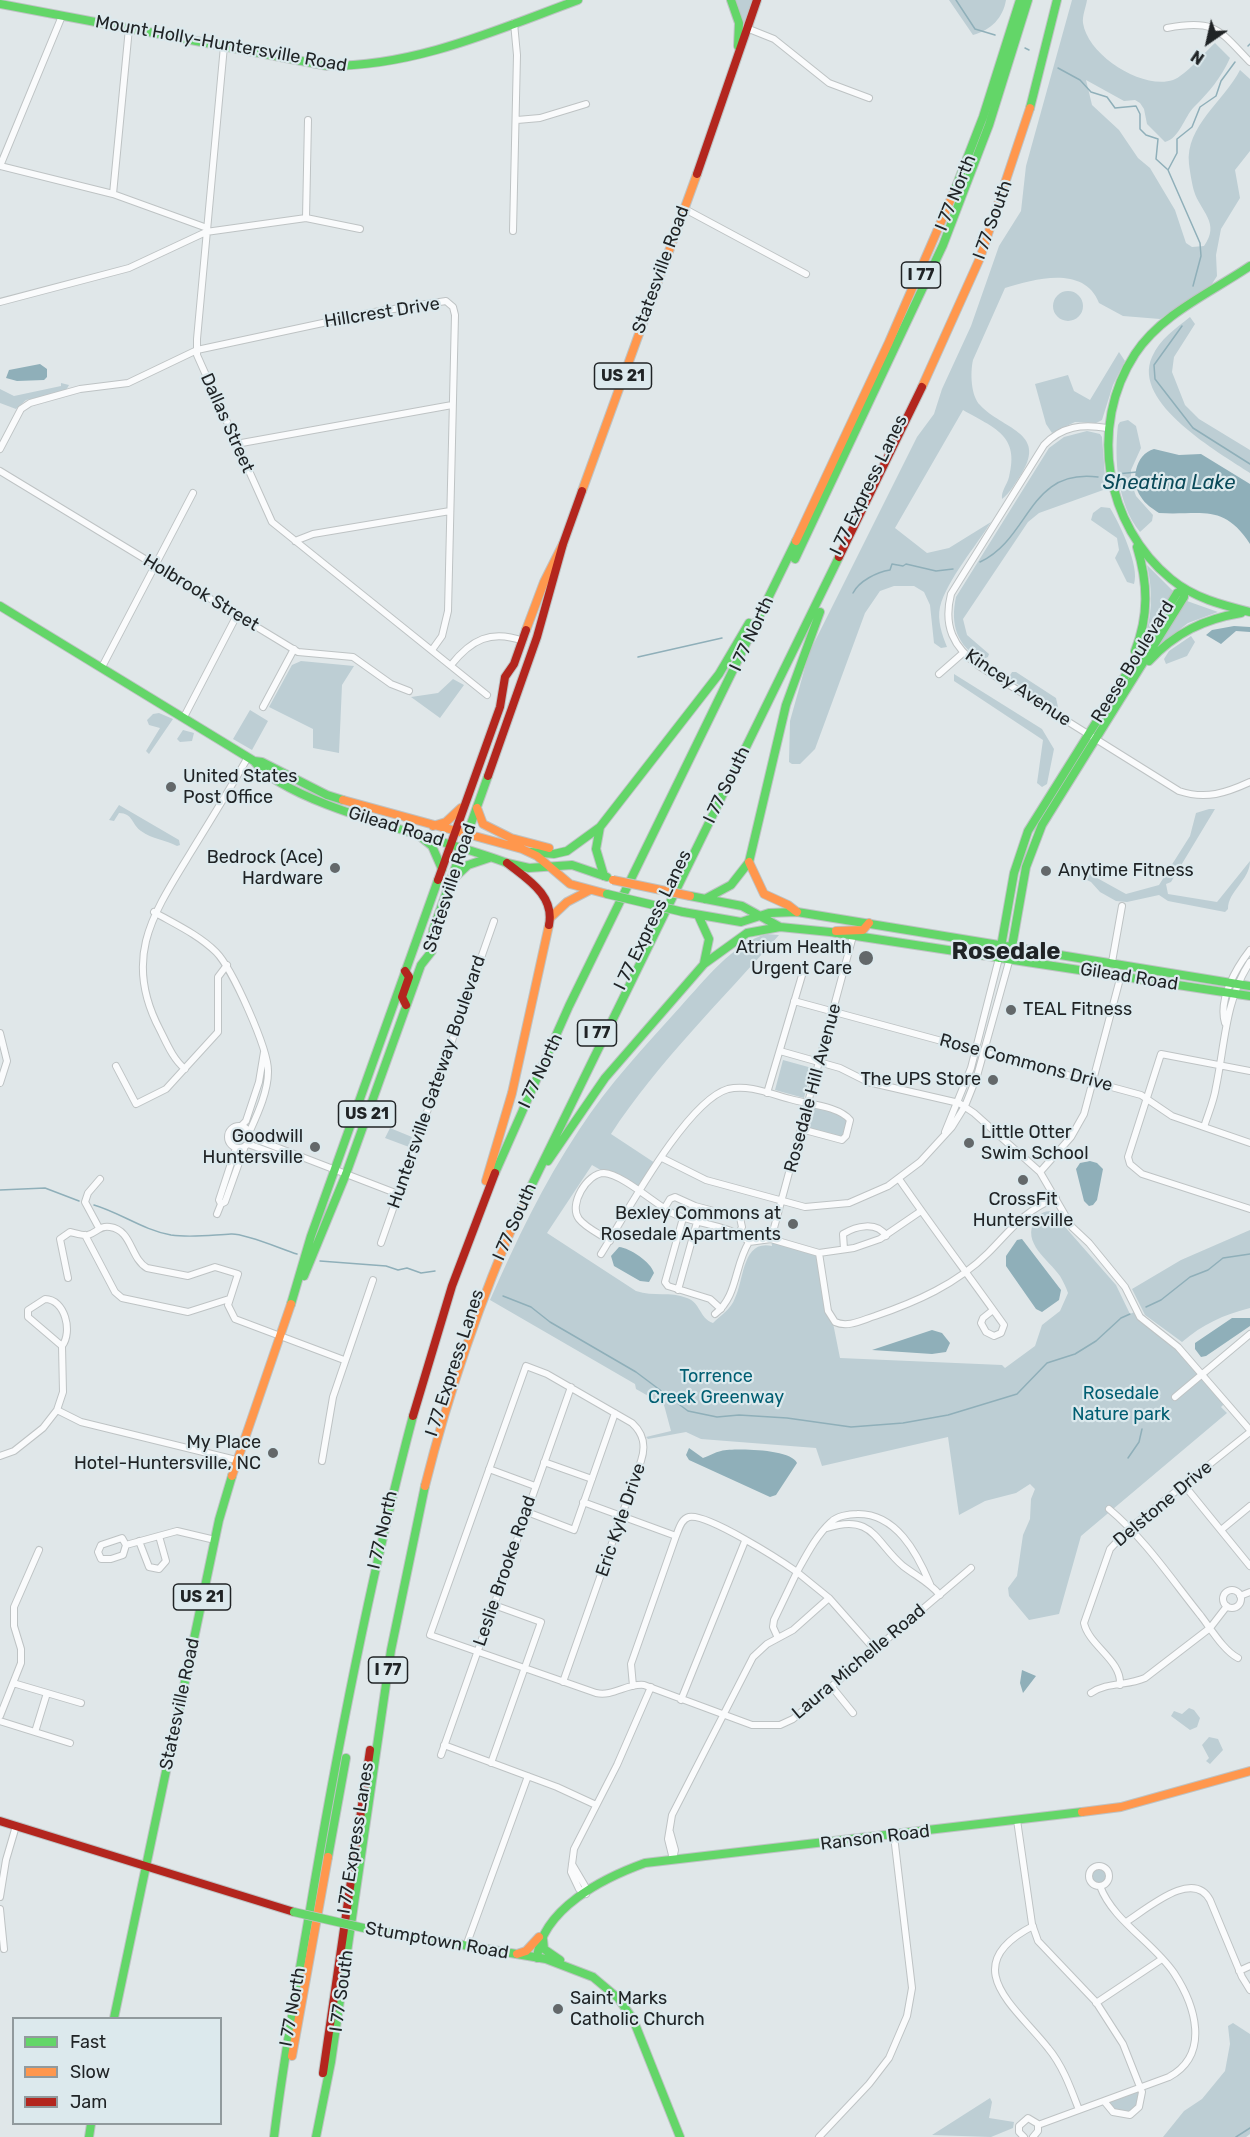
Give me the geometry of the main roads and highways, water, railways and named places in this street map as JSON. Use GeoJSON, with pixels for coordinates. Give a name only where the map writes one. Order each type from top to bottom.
{"type":"FeatureCollection","features":[{"type":"Feature","properties":{"kind":"main road","name":"Mount Holly-Huntersville Road"},"geometry":{"type":"LineString","coordinates":[[0,4],[328,66],[367,66],[412,58],[578,0]]}},
{"type":"Feature","properties":{"kind":"main road"},"geometry":{"type":"LineString","coordinates":[[731,0],[739,23],[738,46]]}},
{"type":"Feature","properties":{"kind":"main road","name":"Statesville Road"},"geometry":{"type":"LineString","coordinates":[[296,1291],[346,1174],[421,965],[432,951],[433,930],[549,597],[563,544],[699,165],[738,46],[757,0]]}},
{"type":"Feature","properties":{"kind":"main road","name":"Statesville Road"},"geometry":{"type":"LineString","coordinates":[[699,165],[749,29],[757,0]]}},
{"type":"Feature","properties":{"kind":"main road","name":"I 77 North"},"geometry":{"type":"LineString","coordinates":[[274,2137],[281,2076],[381,1535],[423,1374],[469,1239],[539,1074],[941,231],[980,129],[1020,0]]}},
{"type":"Feature","properties":{"kind":"main road","name":"I 77 Express Lanes"},"geometry":{"type":"LineString","coordinates":[[278,2114],[303,2001],[385,1548],[419,1410],[455,1297],[496,1186],[539,1088],[938,255],[988,131],[1028,0]]}},
{"type":"Feature","properties":{"kind":"main road","name":"I 77 Express Lanes"},"geometry":{"type":"LineString","coordinates":[[319,2121],[334,1989],[394,1596],[423,1466],[461,1338],[490,1263],[533,1165],[945,327],[977,250],[1005,171],[1029,91],[1050,0]]}},
{"type":"Feature","properties":{"kind":"main road","name":"I 77 South"},"geometry":{"type":"LineString","coordinates":[[316,2137],[331,2062],[396,1623],[412,1536],[456,1374],[509,1232],[554,1135],[902,431],[960,308],[996,215],[1032,104],[1057,0]]}},
{"type":"Feature","properties":{"kind":"main road"},"geometry":{"type":"LineString","coordinates":[[1249,612],[1211,602],[1184,589],[1157,567],[1135,541],[1119,512],[1111,490],[1107,462],[1107,428],[1119,383],[1145,341],[1171,318],[1250,266]]}},
{"type":"Feature","properties":{"kind":"main road"},"geometry":{"type":"LineString","coordinates":[[705,898],[731,885],[749,862],[792,684],[864,507]]}},
{"type":"Feature","properties":{"kind":"main road"},"geometry":{"type":"LineString","coordinates":[[511,838],[527,851],[561,853],[600,827],[658,756],[728,661],[786,553],[796,539]]}},
{"type":"Feature","properties":{"kind":"main road"},"geometry":{"type":"LineString","coordinates":[[1128,668],[1141,637],[1147,596],[1146,579],[1135,541]]}},
{"type":"Feature","properties":{"kind":"main road","name":"Statesville Road"},"geometry":{"type":"LineString","coordinates":[[114,2017],[215,1539],[236,1460],[296,1291],[307,1247],[500,707],[505,677],[514,664],[544,582],[563,544]]}},
{"type":"Feature","properties":{"kind":"main road","name":"Reese Boulevard"},"geometry":{"type":"LineString","coordinates":[[999,958],[1017,861],[1028,831],[1128,668],[1177,592],[1184,589],[1184,597],[1050,812],[1035,840],[1026,867],[1010,958]]}},
{"type":"Feature","properties":{"kind":"main road","name":"Gilead Road"},"geometry":{"type":"LineString","coordinates":[[0,606],[184,717],[251,759],[259,768],[280,781],[330,806],[451,843],[489,858],[529,868],[572,865],[613,880],[742,906],[780,927],[1010,958],[1250,996]]}},
{"type":"Feature","properties":{"kind":"main road"},"geometry":{"type":"LineString","coordinates":[[1131,682],[1156,652],[1179,633],[1206,620],[1249,612]]}},
{"type":"Feature","properties":{"kind":"main road"},"geometry":{"type":"LineString","coordinates":[[514,664],[520,668],[515,683],[518,688]]}},
{"type":"Feature","properties":{"kind":"main road","name":"Gilead Road"},"geometry":{"type":"LineString","coordinates":[[251,759],[262,762],[327,795],[527,851],[570,884],[683,912],[741,922],[775,912],[797,912],[1250,986]]}},
{"type":"Feature","properties":{"kind":"main road"},"geometry":{"type":"LineString","coordinates":[[330,806],[336,804],[371,813],[376,810]]}},
{"type":"Feature","properties":{"kind":"main road"},"geometry":{"type":"LineString","coordinates":[[433,826],[450,819],[463,806]]}},
{"type":"Feature","properties":{"kind":"main road"},"geometry":{"type":"LineString","coordinates":[[477,806],[483,824],[511,838],[549,848],[581,840]]}},
{"type":"Feature","properties":{"kind":"main road"},"geometry":{"type":"LineString","coordinates":[[374,821],[375,817],[381,817],[413,826],[418,822]]}},
{"type":"Feature","properties":{"kind":"main road"},"geometry":{"type":"LineString","coordinates":[[600,827],[597,855],[604,876]]}},
{"type":"Feature","properties":{"kind":"main road"},"geometry":{"type":"LineString","coordinates":[[417,834],[434,850],[442,869]]}},
{"type":"Feature","properties":{"kind":"main road"},"geometry":{"type":"LineString","coordinates":[[451,882],[468,866],[489,858]]}},
{"type":"Feature","properties":{"kind":"main road"},"geometry":{"type":"LineString","coordinates":[[749,862],[754,880],[764,897],[791,906],[797,912]]}},
{"type":"Feature","properties":{"kind":"main road"},"geometry":{"type":"LineString","coordinates":[[469,1239],[512,1093],[550,918],[542,891],[507,863]]}},
{"type":"Feature","properties":{"kind":"main road"},"geometry":{"type":"LineString","coordinates":[[550,918],[563,905],[590,890]]}},
{"type":"Feature","properties":{"kind":"main road"},"geometry":{"type":"LineString","coordinates":[[698,915],[709,939],[704,964]]}},
{"type":"Feature","properties":{"kind":"main road"},"geometry":{"type":"LineString","coordinates":[[830,932],[848,929],[862,930],[869,923]]}},
{"type":"Feature","properties":{"kind":"main road"},"geometry":{"type":"LineString","coordinates":[[509,1232],[552,1154],[590,1098],[704,964],[747,933],[780,927]]}},
{"type":"Feature","properties":{"kind":"main road"},"geometry":{"type":"LineString","coordinates":[[416,942],[417,950],[414,961],[421,965]]}},
{"type":"Feature","properties":{"kind":"main road"},"geometry":{"type":"LineString","coordinates":[[1122,975],[1128,969],[1166,971]]}},
{"type":"Feature","properties":{"kind":"main road"},"geometry":{"type":"LineString","coordinates":[[405,971],[409,977],[402,997],[406,1005]]}},
{"type":"Feature","properties":{"kind":"main road","name":"Ranson Road"},"geometry":{"type":"LineString","coordinates":[[512,1954],[526,1951],[586,1894],[630,1868],[673,1859],[894,1836],[1137,1805],[1250,1772]]}},
{"type":"Feature","properties":{"kind":"main road","name":"Stumptown Road"},"geometry":{"type":"LineString","coordinates":[[0,1821],[294,1912],[368,1929],[566,1965],[601,1982],[628,2012],[680,2137]]}},
{"type":"Feature","properties":{"kind":"main road"},"geometry":{"type":"LineString","coordinates":[[537,1958],[540,1940],[546,1930]]}},
{"type":"Feature","properties":{"kind":"main road"},"geometry":{"type":"LineString","coordinates":[[546,1930],[544,1949],[566,1965]]}},
{"type":"Feature","properties":{"kind":"water"},"geometry":{"type":"Polygon","coordinates":[[[40,364],[47,369],[47,377],[44,380],[17,381],[6,378],[9,370],[40,364]]]}},
{"type":"Feature","properties":{"kind":"water","name":"Sheatina Lake"},"geometry":{"type":"Polygon","coordinates":[[[1154,449],[1179,455],[1201,454],[1250,484],[1250,544],[1230,522],[1220,517],[1199,513],[1159,513],[1147,504],[1138,491],[1136,469],[1142,456],[1154,449]]]}},
{"type":"Feature","properties":{"kind":"water"},"geometry":{"type":"Polygon","coordinates":[[[1234,626],[1250,627],[1250,632],[1236,631],[1221,644],[1206,635],[1212,630],[1234,626]]]}},
{"type":"Feature","properties":{"kind":"water"},"geometry":{"type":"Polygon","coordinates":[[[1090,1161],[1097,1163],[1103,1169],[1097,1200],[1089,1206],[1084,1201],[1076,1169],[1080,1163],[1090,1161]]]}},
{"type":"Feature","properties":{"kind":"water"},"geometry":{"type":"Polygon","coordinates":[[[1022,1239],[1061,1290],[1059,1300],[1042,1312],[1036,1309],[1006,1266],[1006,1256],[1017,1240],[1022,1239]]]}},
{"type":"Feature","properties":{"kind":"water"},"geometry":{"type":"Polygon","coordinates":[[[619,1247],[634,1253],[649,1264],[654,1273],[649,1282],[640,1281],[614,1266],[611,1256],[619,1247]]]}},
{"type":"Feature","properties":{"kind":"water"},"geometry":{"type":"Polygon","coordinates":[[[1232,1318],[1250,1318],[1250,1326],[1206,1356],[1201,1357],[1195,1349],[1195,1343],[1232,1318]]]}},
{"type":"Feature","properties":{"kind":"water"},"geometry":{"type":"Polygon","coordinates":[[[932,1330],[942,1333],[950,1343],[946,1352],[932,1354],[872,1350],[932,1330]]]}},
{"type":"Feature","properties":{"kind":"water"},"geometry":{"type":"Polygon","coordinates":[[[689,1448],[703,1458],[721,1451],[750,1450],[785,1455],[793,1458],[797,1463],[776,1495],[770,1497],[689,1460],[686,1455],[689,1448]]]}},
{"type":"Feature","properties":{"kind":"water"},"geometry":{"type":"Polygon","coordinates":[[[1022,1670],[1036,1676],[1023,1693],[1020,1683],[1022,1670]]]}},
{"type":"Feature","properties":{"kind":"waterway"},"geometry":{"type":"LineString","coordinates":[[956,0],[975,29],[995,35]]}},
{"type":"Feature","properties":{"kind":"waterway"},"geometry":{"type":"LineString","coordinates":[[1025,48],[1029,50]]}},
{"type":"Feature","properties":{"kind":"waterway"},"geometry":{"type":"LineString","coordinates":[[1193,286],[1201,256],[1200,243],[1168,170],[1177,153],[1177,139],[1192,127],[1200,107],[1216,96],[1221,81],[1235,62]]}},
{"type":"Feature","properties":{"kind":"waterway"},"geometry":{"type":"LineString","coordinates":[[1058,68],[1080,80],[1091,92],[1107,97],[1115,108],[1136,106],[1140,114],[1140,129],[1146,135],[1158,139],[1156,159],[1167,169]]}},
{"type":"Feature","properties":{"kind":"waterway"},"geometry":{"type":"LineString","coordinates":[[1182,326],[1154,365],[1155,379],[1193,428],[1250,464]]}},
{"type":"Feature","properties":{"kind":"waterway"},"geometry":{"type":"LineString","coordinates":[[1117,474],[1137,472]]}},
{"type":"Feature","properties":{"kind":"waterway"},"geometry":{"type":"LineString","coordinates":[[980,562],[997,551],[1043,494],[1057,483],[1075,477],[1098,477]]}},
{"type":"Feature","properties":{"kind":"waterway"},"geometry":{"type":"LineString","coordinates":[[853,593],[869,578],[890,570],[892,564],[903,566],[906,564],[936,571],[953,569]]}},
{"type":"Feature","properties":{"kind":"waterway"},"geometry":{"type":"LineString","coordinates":[[638,657],[722,638]]}},
{"type":"Feature","properties":{"kind":"waterway"},"geometry":{"type":"LineString","coordinates":[[0,1190],[45,1188],[79,1201]]}},
{"type":"Feature","properties":{"kind":"waterway"},"geometry":{"type":"LineString","coordinates":[[94,1205],[161,1233],[186,1236],[237,1234],[297,1254]]}},
{"type":"Feature","properties":{"kind":"waterway"},"geometry":{"type":"LineString","coordinates":[[1146,1307],[1161,1300],[1190,1277],[1208,1270],[1223,1258],[1250,1254]]}},
{"type":"Feature","properties":{"kind":"waterway"},"geometry":{"type":"LineString","coordinates":[[320,1261],[386,1266],[398,1270],[407,1268],[421,1273],[435,1271]]}},
{"type":"Feature","properties":{"kind":"waterway"},"geometry":{"type":"LineString","coordinates":[[503,1296],[531,1307],[550,1322],[636,1372],[688,1411],[717,1417],[739,1415],[787,1418],[851,1427],[903,1423],[948,1415],[1017,1394],[1047,1363],[1075,1354],[1096,1341],[1121,1318],[1130,1314]]}},
{"type":"Feature","properties":{"kind":"waterway"},"geometry":{"type":"LineString","coordinates":[[1128,1458],[1139,1442],[1142,1429]]}},
{"type":"Feature","properties":{"kind":"waterway"},"geometry":{"type":"LineString","coordinates":[[1236,2137],[1250,2128]]}},
{"type":"Feature","properties":{"kind":"place","name":"United States Post Office"},"geometry":{"type":"Point","coordinates":[171,787]}},
{"type":"Feature","properties":{"kind":"place","name":"Bedrock (Ace) Hardware"},"geometry":{"type":"Point","coordinates":[335,868]}},
{"type":"Feature","properties":{"kind":"place","name":"Anytime Fitness"},"geometry":{"type":"Point","coordinates":[1046,871]}},
{"type":"Feature","properties":{"kind":"place","name":"Atrium Health Urgent Care"},"geometry":{"type":"Point","coordinates":[866,958]}},
{"type":"Feature","properties":{"kind":"place","name":"TEAL Fitness"},"geometry":{"type":"Point","coordinates":[1011,1010]}},
{"type":"Feature","properties":{"kind":"place","name":"The UPS Store"},"geometry":{"type":"Point","coordinates":[993,1080]}},
{"type":"Feature","properties":{"kind":"place","name":"Little Otter Swim School"},"geometry":{"type":"Point","coordinates":[969,1143]}},
{"type":"Feature","properties":{"kind":"place","name":"Goodwill Huntersville"},"geometry":{"type":"Point","coordinates":[315,1147]}},
{"type":"Feature","properties":{"kind":"place","name":"CrossFit Huntersville"},"geometry":{"type":"Point","coordinates":[1023,1180]}},
{"type":"Feature","properties":{"kind":"place","name":"Bexley Commons at Rosedale Apartments"},"geometry":{"type":"Point","coordinates":[793,1224]}},
{"type":"Feature","properties":{"kind":"place","name":"My Place Hotel-Huntersville, NC"},"geometry":{"type":"Point","coordinates":[273,1453]}},
{"type":"Feature","properties":{"kind":"place","name":"Saint Marks Catholic Church"},"geometry":{"type":"Point","coordinates":[558,2009]}},
{"type":"Feature","properties":{"kind":"district","name":"Rosedale"},"geometry":{"type":"Point","coordinates":[1006,952]}},
{"type":"Feature","properties":{"kind":"park label","name":"Torrence Creek Greenway"},"geometry":{"type":"Point","coordinates":[716,1387]}},
{"type":"Feature","properties":{"kind":"park label","name":"Rosedale Nature park"},"geometry":{"type":"Point","coordinates":[1121,1404]}}]}
